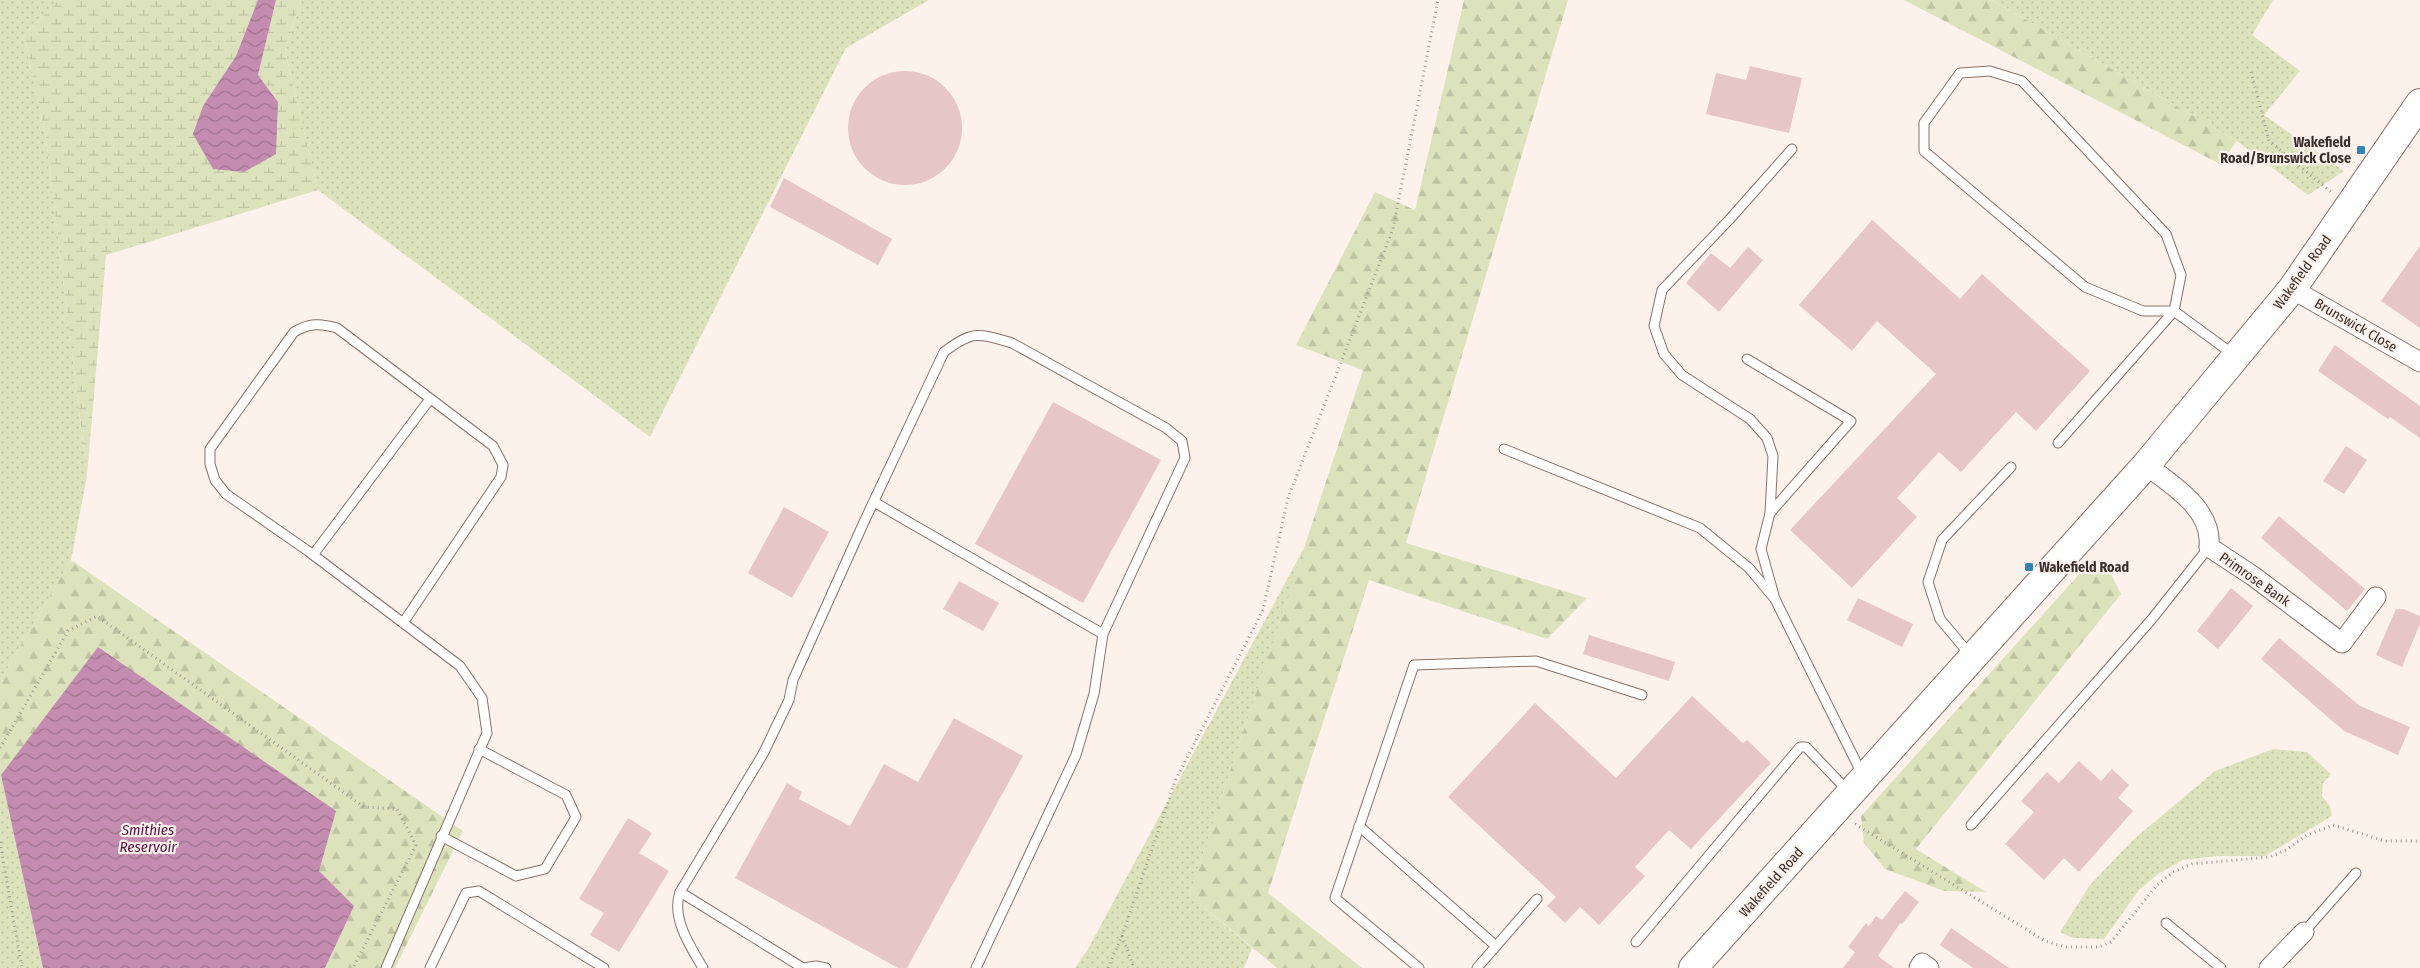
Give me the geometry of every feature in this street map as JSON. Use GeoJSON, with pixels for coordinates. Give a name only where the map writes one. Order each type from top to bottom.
{"type":"FeatureCollection","features":[{"type":"Feature","properties":{"kind":"main road","name":"Wakefield Road"},"geometry":{"type":"LineString","coordinates":[[1693,968],[2146,465],[2292,288],[2420,103]]}},
{"type":"Feature","properties":{"kind":"street","name":"Brunswick Close"},"geometry":{"type":"LineString","coordinates":[[2292,288],[2420,362]]}},
{"type":"Feature","properties":{"kind":"street","name":"Primrose Bank"},"geometry":{"type":"LineString","coordinates":[[2146,465],[2196,507],[2207,525],[2210,547],[2253,576],[2342,643],[2376,597]]}},
{"type":"Feature","properties":{"kind":"street"},"geometry":{"type":"LineString","coordinates":[[2269,968],[2304,932]]}},
{"type":"Feature","properties":{"kind":"street"},"geometry":{"type":"LineString","coordinates":[[1919,968],[1922,963],[1929,968]]}},
{"type":"Feature","properties":{"kind":"lane"},"geometry":{"type":"LineString","coordinates":[[2058,443],[2174,311],[2181,275],[2166,234],[2022,81],[1990,70],[1960,73],[1924,124],[1924,151],[2085,287],[2143,311],[2174,311],[2236,356]]}},
{"type":"Feature","properties":{"kind":"lane"},"geometry":{"type":"LineString","coordinates":[[1792,148],[1729,220],[1662,290],[1654,326],[1664,354],[1682,375],[1750,419],[1767,438],[1773,456],[1770,512],[1762,549],[1775,600],[1850,795]]}},
{"type":"Feature","properties":{"kind":"lane"},"geometry":{"type":"LineString","coordinates":[[386,968],[441,836],[487,733],[482,698],[460,666],[403,623],[313,555],[226,494],[215,480],[210,464],[210,449],[214,442],[294,332],[315,323],[337,328],[492,446],[501,460],[503,472],[403,623]]}},
{"type":"Feature","properties":{"kind":"lane"},"geometry":{"type":"LineString","coordinates":[[703,968],[677,914],[676,903],[680,892],[763,754],[789,700],[793,680],[944,352],[965,336],[987,336],[1012,343],[1166,428],[1182,441],[1185,458],[1102,634],[1094,694],[1076,755],[976,968]]}},
{"type":"Feature","properties":{"kind":"lane"},"geometry":{"type":"LineString","coordinates":[[1747,359],[1851,421],[1770,512]]}},
{"type":"Feature","properties":{"kind":"lane"},"geometry":{"type":"LineString","coordinates":[[313,555],[430,399]]}},
{"type":"Feature","properties":{"kind":"lane"},"geometry":{"type":"LineString","coordinates":[[1504,449],[1700,528],[1749,568],[1775,600]]}},
{"type":"Feature","properties":{"kind":"lane"},"geometry":{"type":"LineString","coordinates":[[1972,658],[1940,619],[1928,582],[1942,540],[2011,467]]}},
{"type":"Feature","properties":{"kind":"lane"},"geometry":{"type":"LineString","coordinates":[[874,502],[1102,634]]}},
{"type":"Feature","properties":{"kind":"lane"},"geometry":{"type":"LineString","coordinates":[[1972,825],[2152,619],[2210,547]]}},
{"type":"Feature","properties":{"kind":"lane"},"geometry":{"type":"LineString","coordinates":[[1419,968],[1335,898],[1414,665],[1536,661],[1642,695]]}},
{"type":"Feature","properties":{"kind":"lane"},"geometry":{"type":"LineString","coordinates":[[1636,942],[1800,747],[1806,747],[1850,795]]}},
{"type":"Feature","properties":{"kind":"lane"},"geometry":{"type":"LineString","coordinates":[[441,836],[516,876],[545,869],[576,817],[566,795],[479,749]]}},
{"type":"Feature","properties":{"kind":"lane"},"geometry":{"type":"LineString","coordinates":[[1359,826],[1496,946]]}},
{"type":"Feature","properties":{"kind":"lane"},"geometry":{"type":"LineString","coordinates":[[2304,932],[2356,873]]}},
{"type":"Feature","properties":{"kind":"lane"},"geometry":{"type":"LineString","coordinates":[[430,968],[466,893],[472,890],[479,891],[604,968]]}},
{"type":"Feature","properties":{"kind":"lane"},"geometry":{"type":"LineString","coordinates":[[680,892],[803,968],[816,966],[826,968]]}},
{"type":"Feature","properties":{"kind":"lane"},"geometry":{"type":"LineString","coordinates":[[1477,968],[1537,899]]}},
{"type":"Feature","properties":{"kind":"lane"},"geometry":{"type":"LineString","coordinates":[[2166,923],[2221,968]]}},
{"type":"Feature","properties":{"kind":"path"},"geometry":{"type":"LineString","coordinates":[[1108,968],[1122,936],[1176,779],[1263,610],[1288,498],[1393,229],[1438,0]]}},
{"type":"Feature","properties":{"kind":"path"},"geometry":{"type":"LineString","coordinates":[[2251,72],[2269,142],[2348,207]]}},
{"type":"Feature","properties":{"kind":"path"},"geometry":{"type":"LineString","coordinates":[[0,748],[68,632],[97,616],[364,807],[397,809],[416,845],[354,968]]}},
{"type":"Feature","properties":{"kind":"path"},"geometry":{"type":"LineString","coordinates":[[1850,795],[2045,941],[2066,947],[2100,946],[2111,942],[2156,885],[2173,872],[2192,864],[2270,858],[2286,850],[2307,834],[2334,825],[2385,841],[2420,841]]}},
{"type":"Feature","properties":{"kind":"path"},"geometry":{"type":"LineString","coordinates":[[0,842],[22,968]]}},
{"type":"Feature","properties":{"kind":"path"},"geometry":{"type":"LineString","coordinates":[[1122,936],[1134,968]]}},
{"type":"Feature","properties":{"kind":"green space"},"geometry":{"type":"Polygon","coordinates":[[[0,0],[59,0],[24,35],[46,139],[87,476],[71,560],[0,681],[0,0]]]}},
{"type":"Feature","properties":{"kind":"green space"},"geometry":{"type":"Polygon","coordinates":[[[59,0],[258,0],[236,56],[203,106],[278,102],[258,75],[276,0],[301,0],[285,51],[318,190],[106,255],[87,476],[46,139],[24,35],[59,0]]]}},
{"type":"Feature","properties":{"kind":"green space"},"geometry":{"type":"Polygon","coordinates":[[[301,0],[929,0],[846,48],[650,437],[318,190],[285,51],[301,0]]]}},
{"type":"Feature","properties":{"kind":"green space"},"geometry":{"type":"Polygon","coordinates":[[[1464,0],[1568,0],[1406,543],[1587,598],[1547,639],[1369,580],[1268,893],[1362,968],[1277,968],[1189,895],[1363,370],[1296,345],[1375,192],[1415,210],[1464,0]]]}},
{"type":"Feature","properties":{"kind":"green space"},"geometry":{"type":"Polygon","coordinates":[[[1904,0],[1992,0],[2237,141],[2220,164],[1904,0]]]}},
{"type":"Feature","properties":{"kind":"green space"},"geometry":{"type":"Polygon","coordinates":[[[1992,0],[2273,0],[2252,35],[2300,71],[2264,115],[2344,171],[2308,195],[2237,141],[1992,0]]]}},
{"type":"Feature","properties":{"kind":"green space"},"geometry":{"type":"Polygon","coordinates":[[[1305,546],[1189,895],[1252,948],[1244,968],[1075,968],[1088,949],[1305,546]]]}},
{"type":"Feature","properties":{"kind":"green space"},"geometry":{"type":"Polygon","coordinates":[[[71,560],[463,831],[395,968],[325,968],[354,906],[0,775],[0,681],[71,560]]]}},
{"type":"Feature","properties":{"kind":"green space"},"geometry":{"type":"Polygon","coordinates":[[[2092,560],[2107,566],[2121,594],[1916,849],[1986,892],[1944,891],[1885,869],[1864,843],[1861,816],[2092,560]]]}},
{"type":"Feature","properties":{"kind":"green space"},"geometry":{"type":"Polygon","coordinates":[[[2273,749],[2307,752],[2331,774],[2323,783],[2322,796],[2330,806],[2332,816],[2265,856],[2218,856],[2183,860],[2158,874],[2139,890],[2104,939],[2073,938],[2060,932],[2090,885],[2133,840],[2215,771],[2273,749]]]}},
{"type":"Feature","properties":{"kind":"green space"},"geometry":{"type":"Polygon","coordinates":[[[1,775],[43,968],[0,968],[1,775]]]}},
{"type":"Feature","properties":{"kind":"water"},"geometry":{"type":"Polygon","coordinates":[[[258,0],[276,0],[258,75],[278,102],[276,154],[244,172],[213,169],[193,134],[203,106],[236,56],[258,0]]]}},
{"type":"Feature","properties":{"kind":"water","name":"Smithies Reservoir"},"geometry":{"type":"Polygon","coordinates":[[[98,647],[336,811],[319,871],[354,906],[325,968],[43,968],[1,775],[98,647]]]}},
{"type":"Feature","properties":{"kind":"building"},"geometry":{"type":"Polygon","coordinates":[[[1750,66],[1802,78],[1789,133],[1706,114],[1716,73],[1746,80],[1750,66]]]}},
{"type":"Feature","properties":{"kind":"building"},"geometry":{"type":"Polygon","coordinates":[[[905,71],[927,75],[945,88],[958,106],[962,128],[958,150],[945,168],[927,181],[905,185],[883,181],[865,168],[852,150],[848,128],[852,106],[865,88],[883,75],[905,71]]]}},
{"type":"Feature","properties":{"kind":"building"},"geometry":{"type":"Polygon","coordinates":[[[784,178],[892,239],[878,265],[770,207],[784,178]]]}},
{"type":"Feature","properties":{"kind":"building"},"geometry":{"type":"Polygon","coordinates":[[[1872,220],[1960,299],[1982,274],[2090,371],[2036,431],[2016,412],[1961,472],[1939,452],[1897,498],[1917,517],[1852,588],[1790,530],[1936,374],[1877,321],[1852,351],[1799,305],[1872,220]]]}},
{"type":"Feature","properties":{"kind":"building"},"geometry":{"type":"Polygon","coordinates":[[[2420,246],[2420,328],[2381,301],[2420,246]]]}},
{"type":"Feature","properties":{"kind":"building"},"geometry":{"type":"Polygon","coordinates":[[[1748,247],[1763,260],[1719,312],[1686,283],[1711,253],[1730,268],[1748,247]]]}},
{"type":"Feature","properties":{"kind":"building"},"geometry":{"type":"Polygon","coordinates":[[[2335,345],[2420,406],[2420,438],[2390,417],[2388,419],[2318,371],[2335,345]]]}},
{"type":"Feature","properties":{"kind":"building"},"geometry":{"type":"Polygon","coordinates":[[[1053,402],[1161,460],[1083,603],[975,544],[1053,402]]]}},
{"type":"Feature","properties":{"kind":"building"},"geometry":{"type":"Polygon","coordinates":[[[2346,446],[2367,460],[2344,494],[2323,481],[2346,446]]]}},
{"type":"Feature","properties":{"kind":"building"},"geometry":{"type":"Polygon","coordinates":[[[784,507],[829,532],[792,598],[748,573],[784,507]]]}},
{"type":"Feature","properties":{"kind":"building"},"geometry":{"type":"Polygon","coordinates":[[[2279,516],[2365,589],[2347,611],[2261,538],[2279,516]]]}},
{"type":"Feature","properties":{"kind":"building"},"geometry":{"type":"Polygon","coordinates":[[[959,581],[999,603],[983,631],[943,609],[959,581]]]}},
{"type":"Feature","properties":{"kind":"building"},"geometry":{"type":"Polygon","coordinates":[[[2231,588],[2253,606],[2218,649],[2197,631],[2231,588]]]}},
{"type":"Feature","properties":{"kind":"building"},"geometry":{"type":"Polygon","coordinates":[[[1858,598],[1913,624],[1902,647],[1847,620],[1858,598]]]}},
{"type":"Feature","properties":{"kind":"building"},"geometry":{"type":"Polygon","coordinates":[[[2396,609],[2403,609],[2420,616],[2420,624],[2402,667],[2376,655],[2396,609]]]}},
{"type":"Feature","properties":{"kind":"building"},"geometry":{"type":"Polygon","coordinates":[[[1589,635],[1675,662],[1669,681],[1583,654],[1589,635]]]}},
{"type":"Feature","properties":{"kind":"building"},"geometry":{"type":"Polygon","coordinates":[[[2279,638],[2360,706],[2410,727],[2398,755],[2344,731],[2261,659],[2279,638]]]}},
{"type":"Feature","properties":{"kind":"building"},"geometry":{"type":"Polygon","coordinates":[[[1692,696],[1743,743],[1747,740],[1771,763],[1691,849],[1669,830],[1635,867],[1645,876],[1599,925],[1580,907],[1565,923],[1547,906],[1556,897],[1448,797],[1535,703],[1616,778],[1692,696]]]}},
{"type":"Feature","properties":{"kind":"building"},"geometry":{"type":"Polygon","coordinates":[[[954,718],[1023,756],[907,968],[898,968],[735,878],[787,783],[802,792],[799,799],[850,826],[884,764],[918,782],[954,718]]]}},
{"type":"Feature","properties":{"kind":"building"},"geometry":{"type":"Polygon","coordinates":[[[2079,761],[2101,781],[2112,769],[2129,785],[2118,798],[2133,811],[2079,872],[2064,858],[2044,880],[2005,844],[2034,812],[2021,801],[2047,772],[2059,783],[2079,761]]]}},
{"type":"Feature","properties":{"kind":"building"},"geometry":{"type":"Polygon","coordinates":[[[628,818],[652,833],[639,853],[669,871],[619,952],[590,935],[604,913],[579,899],[628,818]]]}},
{"type":"Feature","properties":{"kind":"building"},"geometry":{"type":"Polygon","coordinates":[[[1905,891],[1919,902],[1902,924],[1900,923],[1878,956],[1894,968],[1843,968],[1855,952],[1848,947],[1866,923],[1869,926],[1876,916],[1882,920],[1905,891]]]}},
{"type":"Feature","properties":{"kind":"building"},"geometry":{"type":"Polygon","coordinates":[[[1951,928],[2009,968],[1973,968],[1940,945],[1951,928]]]}},
{"type":"Feature","properties":{"kind":"place","name":"Wakefield Road/Brunswick Close"},"geometry":{"type":"Point","coordinates":[2361,150]}},
{"type":"Feature","properties":{"kind":"place","name":"Wakefield Road"},"geometry":{"type":"Point","coordinates":[2029,567]}}]}
